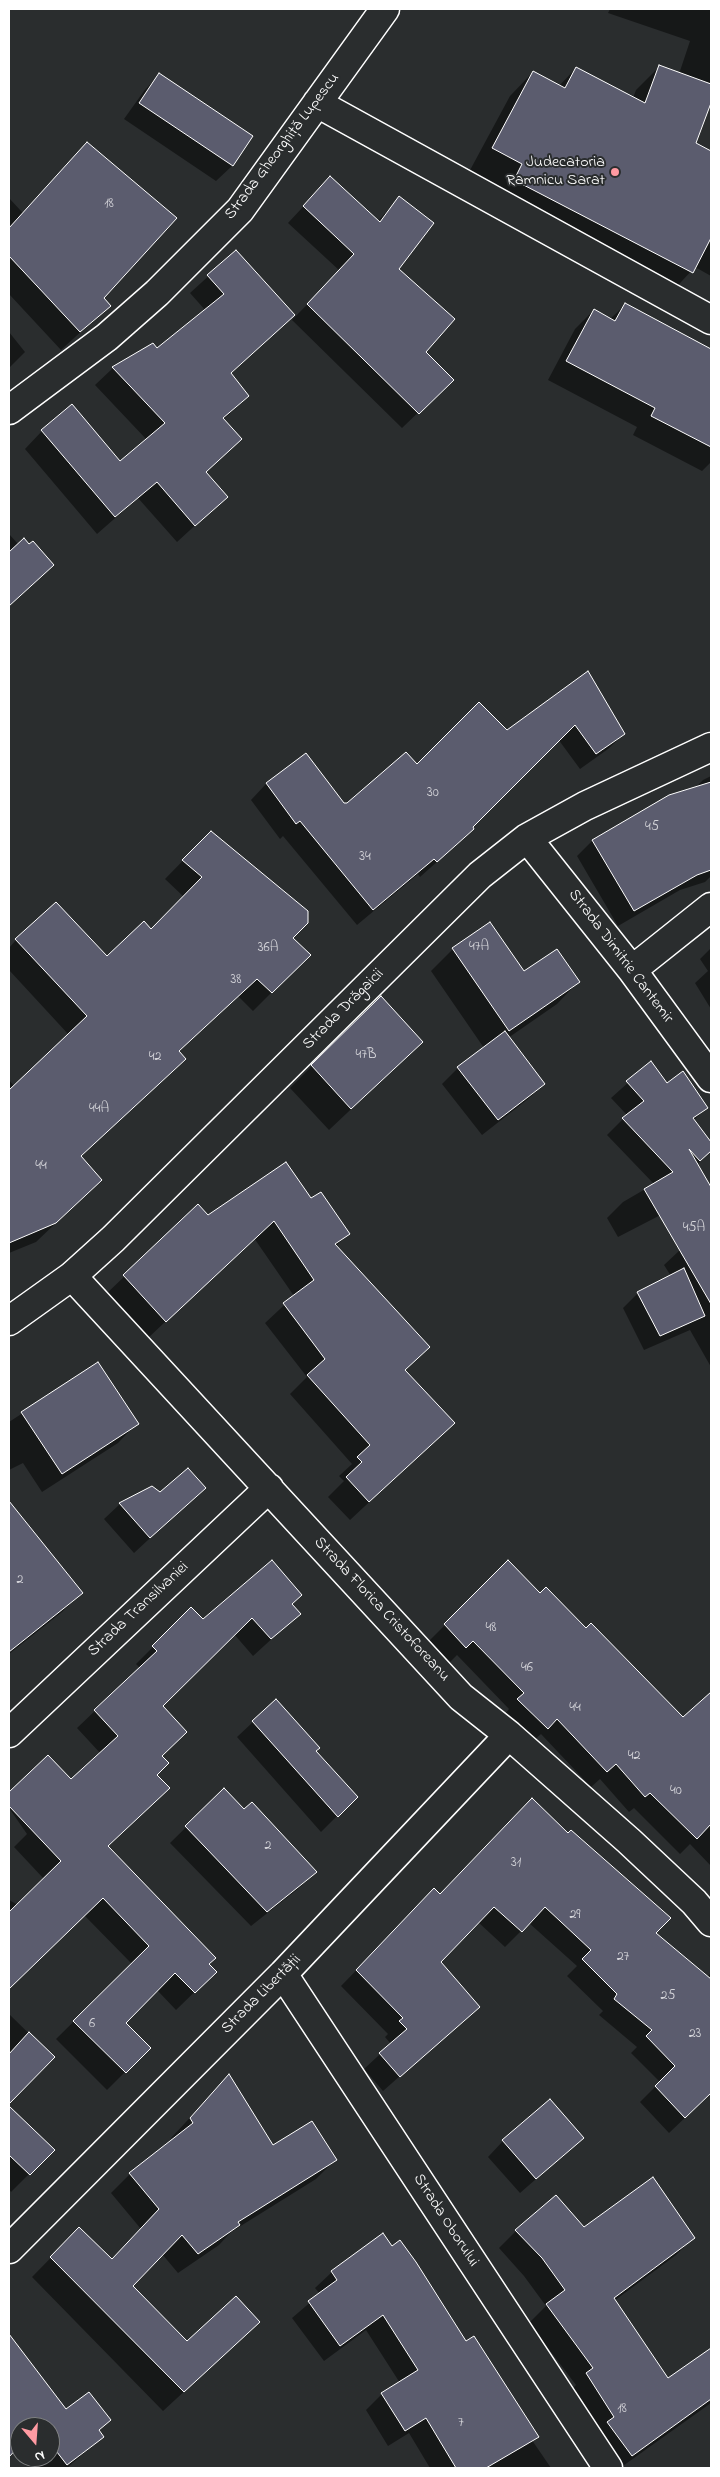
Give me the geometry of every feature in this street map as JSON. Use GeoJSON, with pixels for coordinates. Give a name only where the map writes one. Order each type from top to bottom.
{"type":"FeatureCollection","features":[{"type":"Feature","properties":{"kind":"street","name":"Strada Gheorghiță Lupescu"},"geometry":{"type":"LineString","coordinates":[[9,410],[107,337],[192,259],[240,210],[385,9]]}},
{"type":"Feature","properties":{"kind":"street"},"geometry":{"type":"LineString","coordinates":[[317,103],[711,320]]}},
{"type":"Feature","properties":{"kind":"street","name":"Strada Drăgaicii"},"geometry":{"type":"LineString","coordinates":[[9,1321],[72,1276],[120,1232],[480,875],[527,838],[585,806],[711,747]]}},
{"type":"Feature","properties":{"kind":"street","name":"Strada Dimitrie Cantemir"},"geometry":{"type":"LineString","coordinates":[[527,838],[632,970],[711,1078]]}},
{"type":"Feature","properties":{"kind":"street"},"geometry":{"type":"LineString","coordinates":[[632,970],[711,908]]}},
{"type":"Feature","properties":{"kind":"street","name":"Strada Florica Cristoforeanu"},"geometry":{"type":"LineString","coordinates":[[72,1276],[461,1697],[509,1735],[629,1841],[694,1902],[711,1922]]}},
{"type":"Feature","properties":{"kind":"street","name":"Strada Transilvaniei"},"geometry":{"type":"LineString","coordinates":[[9,1733],[269,1488]]}},
{"type":"Feature","properties":{"kind":"street","name":"Strada Libertății"},"geometry":{"type":"LineString","coordinates":[[11,2241],[283,1974],[509,1735]]}},
{"type":"Feature","properties":{"kind":"street","name":"Strada Oborului"},"geometry":{"type":"LineString","coordinates":[[283,1974],[608,2468]]}},
{"type":"Feature","properties":{"kind":"building","name":"Judecatoria Ramnicu Sarat"},"geometry":{"type":"Polygon","coordinates":[[[659,65],[711,84],[711,103],[696,143],[711,151],[711,238],[693,273],[514,180],[522,164],[492,148],[533,71],[565,88],[576,67],[645,103],[659,65]]]}},
{"type":"Feature","properties":{"kind":"building"},"geometry":{"type":"Polygon","coordinates":[[[159,73],[253,136],[233,166],[139,103],[159,73]]]}},
{"type":"Feature","properties":{"kind":"building"},"geometry":{"type":"Polygon","coordinates":[[[87,142],[177,218],[104,298],[111,306],[80,332],[9,256],[9,228],[87,142]]]}},
{"type":"Feature","properties":{"kind":"building"},"geometry":{"type":"Polygon","coordinates":[[[330,176],[380,222],[399,196],[434,223],[399,269],[455,319],[426,352],[454,380],[419,414],[307,304],[354,254],[303,206],[330,176]]]}},
{"type":"Feature","properties":{"kind":"building"},"geometry":{"type":"Polygon","coordinates":[[[236,250],[295,315],[231,373],[249,396],[223,418],[242,439],[206,472],[228,497],[195,526],[157,482],[115,517],[41,430],[72,404],[120,461],[165,423],[112,367],[153,343],[157,348],[224,294],[207,275],[236,250]]]}},
{"type":"Feature","properties":{"kind":"building"},"geometry":{"type":"Polygon","coordinates":[[[625,303],[711,349],[711,447],[651,416],[655,408],[566,361],[594,309],[615,321],[625,303]]]}},
{"type":"Feature","properties":{"kind":"building"},"geometry":{"type":"Polygon","coordinates":[[[24,538],[29,544],[33,541],[54,565],[9,606],[9,552],[24,538]]]}},
{"type":"Feature","properties":{"kind":"building"},"geometry":{"type":"Polygon","coordinates":[[[588,671],[625,734],[596,754],[575,725],[473,827],[474,829],[437,862],[434,859],[373,910],[300,821],[296,824],[266,783],[306,753],[344,803],[347,803],[406,752],[417,764],[479,702],[507,730],[588,671]]]}},
{"type":"Feature","properties":{"kind":"building"},"geometry":{"type":"Polygon","coordinates":[[[711,782],[711,870],[697,875],[634,911],[592,840],[669,795],[711,782]]]}},
{"type":"Feature","properties":{"kind":"building"},"geometry":{"type":"Polygon","coordinates":[[[211,831],[308,911],[308,923],[293,938],[311,955],[272,993],[257,979],[179,1051],[186,1059],[81,1156],[102,1180],[56,1223],[9,1243],[9,1090],[87,1016],[15,939],[56,902],[107,956],[144,921],[151,929],[202,877],[182,860],[211,831]]]}},
{"type":"Feature","properties":{"kind":"building"},"geometry":{"type":"Polygon","coordinates":[[[490,922],[524,971],[557,949],[580,982],[509,1031],[452,948],[490,922]]]}},
{"type":"Feature","properties":{"kind":"building"},"geometry":{"type":"Polygon","coordinates":[[[381,996],[423,1042],[351,1109],[311,1065],[381,996]]]}},
{"type":"Feature","properties":{"kind":"building"},"geometry":{"type":"Polygon","coordinates":[[[505,1031],[545,1084],[498,1120],[457,1067],[505,1031]]]}},
{"type":"Feature","properties":{"kind":"building"},"geometry":{"type":"Polygon","coordinates":[[[651,1061],[667,1083],[683,1071],[708,1108],[693,1118],[711,1142],[711,1151],[700,1161],[689,1149],[711,1187],[711,1304],[644,1189],[673,1172],[622,1118],[644,1101],[626,1081],[651,1061]]]}},
{"type":"Feature","properties":{"kind":"building"},"geometry":{"type":"Polygon","coordinates":[[[286,1162],[311,1198],[321,1192],[350,1234],[335,1244],[430,1347],[405,1370],[455,1423],[369,1502],[346,1477],[362,1462],[357,1457],[370,1445],[307,1375],[325,1359],[283,1303],[314,1280],[274,1221],[166,1322],[123,1275],[198,1204],[208,1215],[286,1162]]]}},
{"type":"Feature","properties":{"kind":"building"},"geometry":{"type":"Polygon","coordinates":[[[684,1268],[705,1316],[660,1336],[637,1292],[684,1268]]]}},
{"type":"Feature","properties":{"kind":"building"},"geometry":{"type":"Polygon","coordinates":[[[98,1362],[139,1424],[62,1474],[21,1412],[98,1362]]]}},
{"type":"Feature","properties":{"kind":"building"},"geometry":{"type":"Polygon","coordinates":[[[188,1468],[206,1488],[150,1538],[119,1503],[152,1486],[160,1492],[188,1468]]]}},
{"type":"Feature","properties":{"kind":"building"},"geometry":{"type":"Polygon","coordinates":[[[9,1501],[83,1593],[9,1652],[9,1501]]]}},
{"type":"Feature","properties":{"kind":"building"},"geometry":{"type":"Polygon","coordinates":[[[272,1560],[302,1595],[292,1604],[301,1614],[271,1639],[252,1618],[163,1706],[187,1732],[162,1756],[169,1763],[157,1775],[170,1788],[108,1846],[216,1958],[209,1964],[217,1972],[195,1993],[175,1973],[126,2023],[151,2048],[126,2073],[73,2021],[149,1946],[103,1898],[9,1989],[9,1912],[61,1861],[9,1806],[9,1792],[48,1755],[71,1779],[118,1736],[94,1710],[157,1651],[152,1646],[191,1607],[203,1619],[272,1560]]]}},
{"type":"Feature","properties":{"kind":"building"},"geometry":{"type":"Polygon","coordinates":[[[508,1560],[540,1593],[546,1587],[586,1628],[591,1623],[683,1717],[711,1692],[711,1824],[697,1839],[650,1793],[645,1797],[616,1764],[607,1772],[557,1719],[548,1729],[517,1699],[524,1693],[473,1641],[466,1648],[444,1624],[508,1560]]]}},
{"type":"Feature","properties":{"kind":"building"},"geometry":{"type":"Polygon","coordinates":[[[276,1699],[320,1748],[316,1751],[358,1797],[338,1817],[252,1721],[276,1699]]]}},
{"type":"Feature","properties":{"kind":"building"},"geometry":{"type":"Polygon","coordinates":[[[224,1788],[244,1809],[252,1802],[317,1872],[267,1912],[185,1826],[224,1788]]]}},
{"type":"Feature","properties":{"kind":"building"},"geometry":{"type":"Polygon","coordinates":[[[532,1798],[568,1833],[571,1830],[671,1918],[656,1933],[711,1979],[711,2093],[685,2118],[655,2086],[675,2066],[646,2036],[652,2030],[614,1999],[617,1994],[582,1959],[591,1950],[545,1907],[522,1932],[494,1907],[441,1962],[480,2007],[400,2077],[379,2053],[407,2029],[399,2021],[403,2018],[356,1970],[434,1888],[440,1894],[532,1798]]]}},
{"type":"Feature","properties":{"kind":"building"},"geometry":{"type":"Polygon","coordinates":[[[29,2032],[55,2057],[9,2104],[9,2054],[29,2032]]]}},
{"type":"Feature","properties":{"kind":"building"},"geometry":{"type":"Polygon","coordinates":[[[229,2074],[273,2145],[312,2121],[337,2160],[238,2222],[240,2225],[198,2254],[182,2235],[133,2286],[187,2341],[236,2296],[260,2322],[184,2392],[50,2257],[79,2227],[112,2259],[159,2209],[129,2173],[193,2123],[190,2118],[229,2074]]]}},
{"type":"Feature","properties":{"kind":"building"},"geometry":{"type":"Polygon","coordinates":[[[550,2099],[584,2138],[536,2179],[502,2140],[550,2099]]]}},
{"type":"Feature","properties":{"kind":"building"},"geometry":{"type":"Polygon","coordinates":[[[9,2106],[55,2150],[30,2175],[9,2155],[9,2106]]]}},
{"type":"Feature","properties":{"kind":"building"},"geometry":{"type":"Polygon","coordinates":[[[653,2177],[695,2238],[614,2298],[668,2378],[711,2348],[711,2399],[632,2456],[607,2422],[614,2417],[586,2373],[593,2368],[546,2304],[565,2290],[542,2258],[515,2230],[556,2195],[584,2227],[653,2177]]]}},
{"type":"Feature","properties":{"kind":"building"},"geometry":{"type":"Polygon","coordinates":[[[383,2233],[392,2246],[400,2240],[466,2341],[474,2336],[539,2437],[486,2468],[456,2468],[426,2418],[405,2431],[381,2393],[418,2370],[383,2315],[340,2346],[308,2301],[337,2280],[331,2271],[383,2233]]]}},
{"type":"Feature","properties":{"kind":"building"},"geometry":{"type":"Polygon","coordinates":[[[9,2334],[66,2409],[89,2392],[111,2420],[99,2430],[104,2437],[67,2465],[60,2456],[60,2417],[10,2417],[9,2457],[9,2334]]]}},
{"type":"Feature","properties":{"kind":"place","name":"Judecatoria Ramnicu Sarat"},"geometry":{"type":"Point","coordinates":[615,172]}}]}
